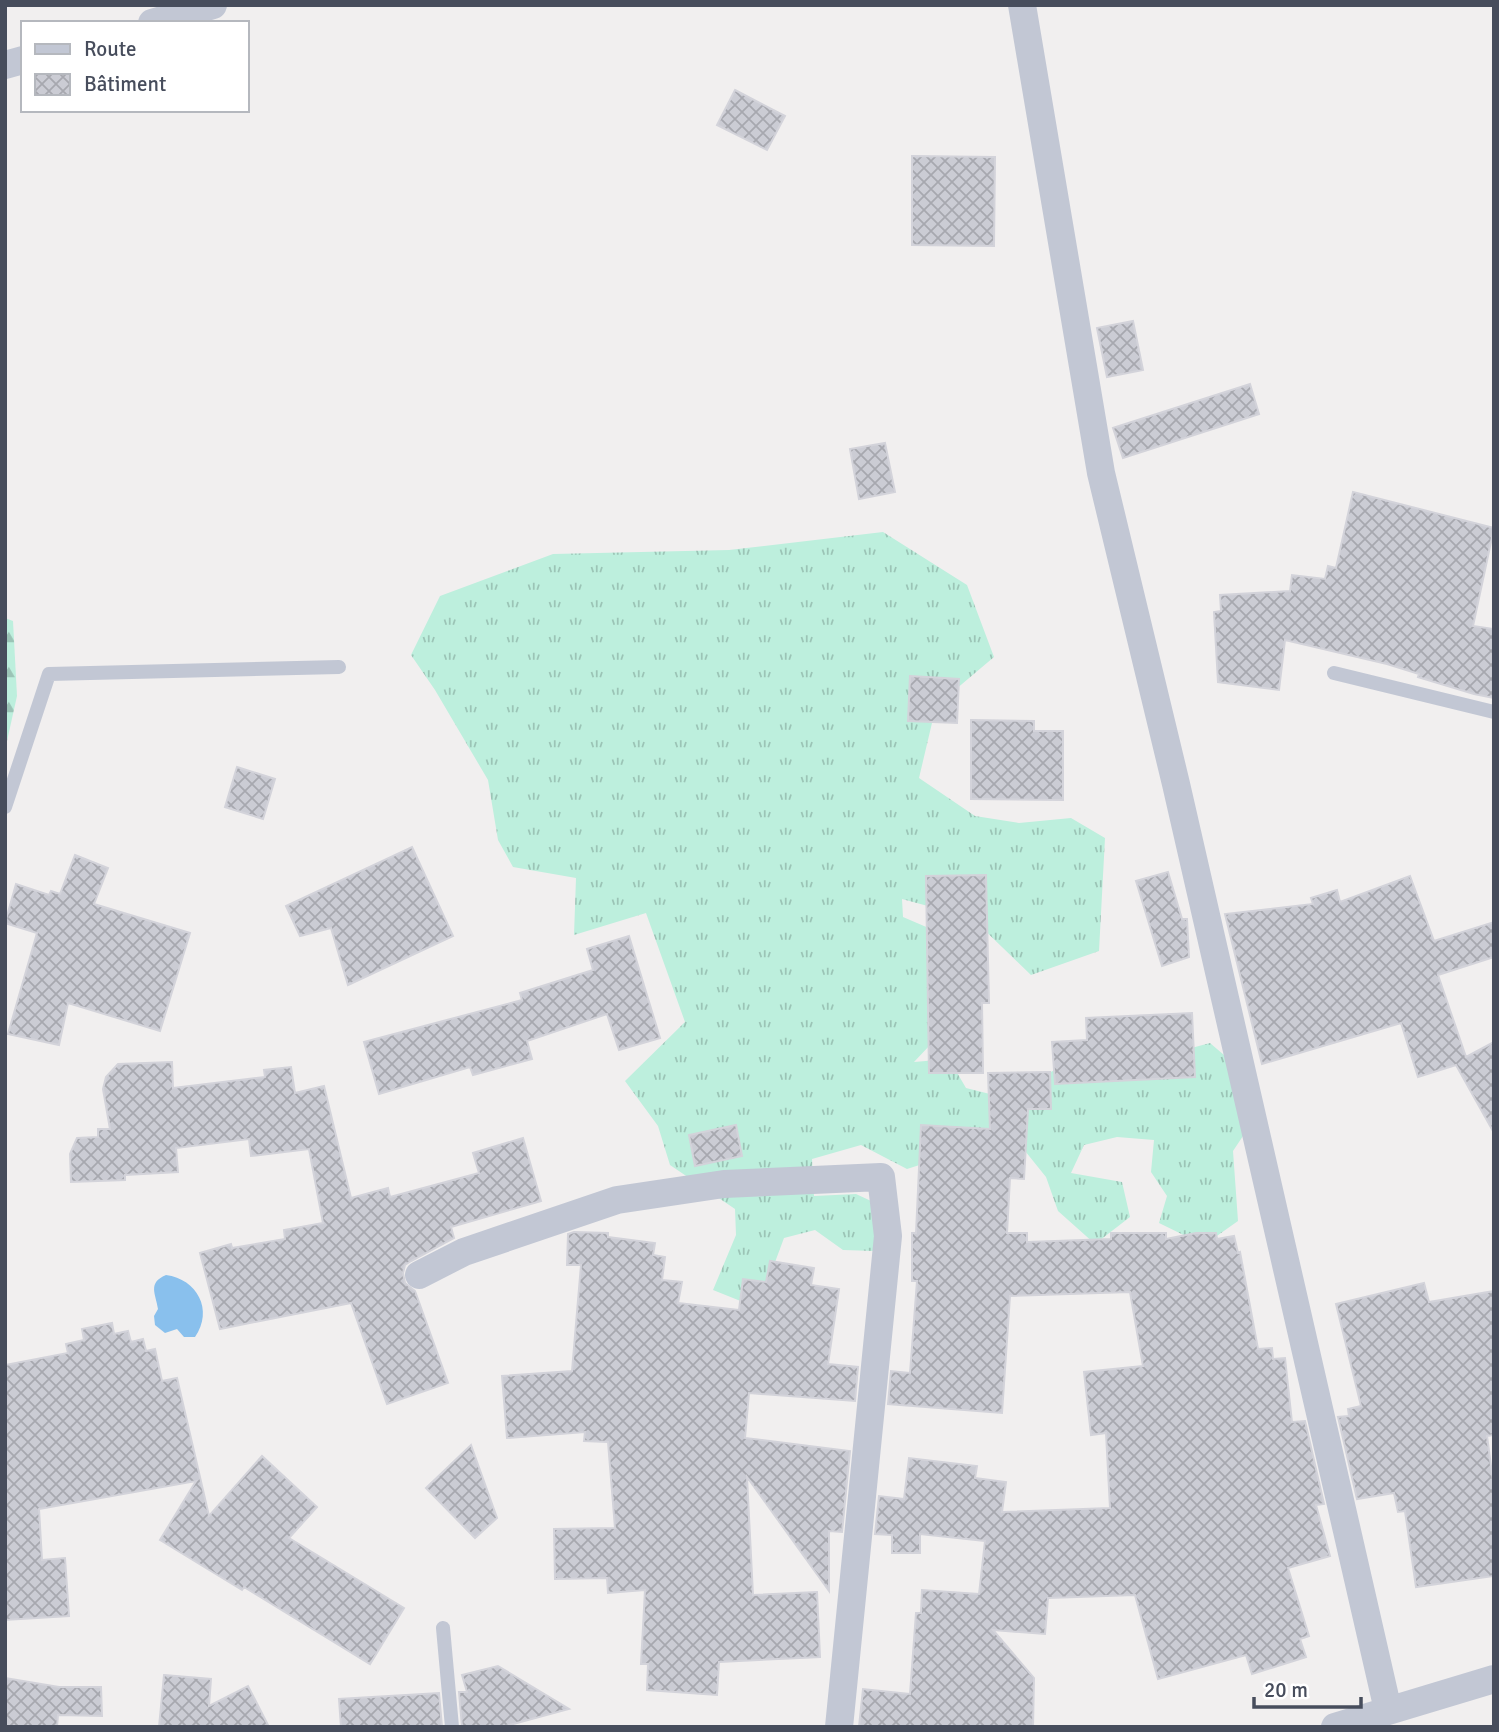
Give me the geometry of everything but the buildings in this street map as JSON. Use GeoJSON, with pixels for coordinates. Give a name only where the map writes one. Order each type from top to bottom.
{"type":"FeatureCollection","features":[{"type":"Feature","properties":{"kind":"street"},"geometry":{"type":"LineString","coordinates":[[159,21],[213,5]]}},
{"type":"Feature","properties":{"kind":"street"},"geometry":{"type":"LineString","coordinates":[[1022,5],[1101,472],[1176,784],[1388,1710]]}},
{"type":"Feature","properties":{"kind":"street"},"geometry":{"type":"LineString","coordinates":[[419,1275],[464,1252],[617,1200],[724,1184],[881,1177],[888,1236],[839,1727]]}},
{"type":"Feature","properties":{"kind":"street"},"geometry":{"type":"LineString","coordinates":[[1335,1727],[1494,1679]]}},
{"type":"Feature","properties":{"kind":"lane"},"geometry":{"type":"LineString","coordinates":[[5,807],[49,674],[339,667]]}},
{"type":"Feature","properties":{"kind":"lane"},"geometry":{"type":"LineString","coordinates":[[1334,673],[1494,712]]}},
{"type":"Feature","properties":{"kind":"lane"},"geometry":{"type":"LineString","coordinates":[[443,1628],[452,1727]]}},
{"type":"Feature","properties":{"kind":"green space"},"geometry":{"type":"Polygon","coordinates":[[[883,532],[967,585],[994,657],[936,706],[919,778],[975,816],[1019,823],[1071,818],[1105,838],[1099,951],[1031,975],[972,918],[902,899],[903,917],[945,935],[947,1027],[914,1062],[949,1059],[966,1088],[1006,1098],[1063,1065],[1132,1064],[1210,1043],[1252,1079],[1259,1112],[1233,1151],[1238,1221],[1204,1245],[1159,1223],[1167,1196],[1151,1172],[1154,1140],[1117,1137],[1084,1145],[1071,1173],[1122,1182],[1130,1217],[1095,1244],[1058,1211],[1046,1177],[1004,1125],[960,1152],[907,1169],[861,1145],[812,1159],[814,1196],[856,1194],[897,1213],[874,1251],[843,1250],[815,1230],[784,1238],[758,1308],[713,1290],[736,1235],[735,1209],[670,1165],[658,1126],[625,1081],[685,1022],[646,913],[574,935],[576,878],[513,867],[498,840],[488,780],[411,655],[440,596],[553,554],[729,550],[883,532]]]}},
{"type":"Feature","properties":{"kind":"green space"},"geometry":{"type":"Polygon","coordinates":[[[5,618],[13,621],[17,696],[5,750],[5,618]]]}},
{"type":"Feature","properties":{"kind":"water"},"geometry":{"type":"Polygon","coordinates":[[[166,1275],[186,1283],[199,1297],[203,1316],[195,1337],[184,1337],[177,1329],[165,1333],[155,1325],[154,1316],[158,1309],[155,1285],[166,1275]]]}}]}
